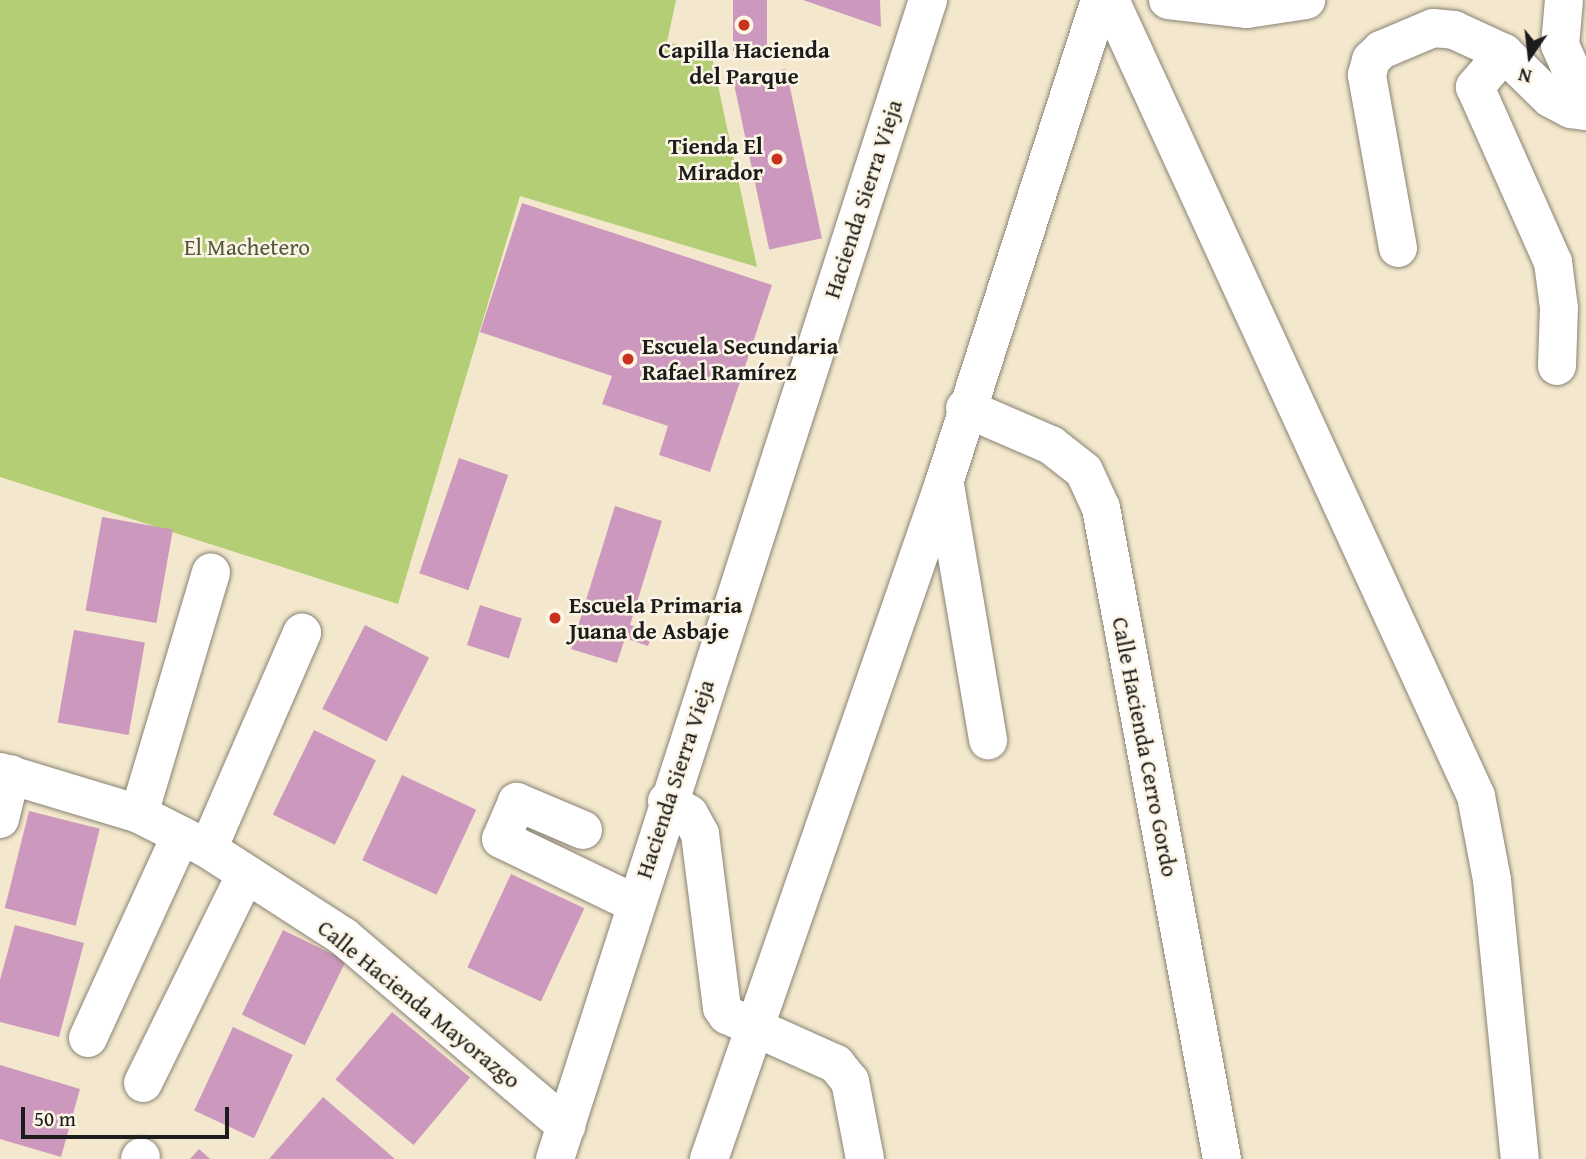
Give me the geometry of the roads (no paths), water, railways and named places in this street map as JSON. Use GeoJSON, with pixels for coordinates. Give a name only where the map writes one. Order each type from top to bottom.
{"type":"FeatureCollection","features":[{"type":"Feature","properties":{"kind":"street","name":"Hacienda Sierra Vieja"},"geometry":{"type":"LineString","coordinates":[[561,1143],[915,18],[928,0]]}},
{"type":"Feature","properties":{"kind":"street"},"geometry":{"type":"LineString","coordinates":[[709,1159],[944,483],[965,408],[1100,0]]}},
{"type":"Feature","properties":{"kind":"street"},"geometry":{"type":"LineString","coordinates":[[1110,0],[1476,796],[1492,880],[1520,1159]]}},
{"type":"Feature","properties":{"kind":"street"},"geometry":{"type":"LineString","coordinates":[[1168,0],[1247,9],[1303,1]]}},
{"type":"Feature","properties":{"kind":"street"},"geometry":{"type":"LineString","coordinates":[[1564,0],[1560,45],[1576,82],[1586,93]]}},
{"type":"Feature","properties":{"kind":"street"},"geometry":{"type":"LineString","coordinates":[[1398,248],[1367,75],[1371,60],[1381,50],[1433,28],[1478,37],[1504,53],[1550,98],[1586,111]]}},
{"type":"Feature","properties":{"kind":"street"},"geometry":{"type":"LineString","coordinates":[[1504,53],[1475,87],[1553,261],[1559,308],[1557,366]]}},
{"type":"Feature","properties":{"kind":"street","name":"Calle Hacienda Cerro Gordo"},"geometry":{"type":"LineString","coordinates":[[965,408],[1051,445],[1084,471],[1101,509],[1222,1159]]}},
{"type":"Feature","properties":{"kind":"street"},"geometry":{"type":"LineString","coordinates":[[944,483],[989,740]]}},
{"type":"Feature","properties":{"kind":"street"},"geometry":{"type":"LineString","coordinates":[[139,814],[211,572]]}},
{"type":"Feature","properties":{"kind":"street"},"geometry":{"type":"LineString","coordinates":[[88,1038],[194,842],[302,632]]}},
{"type":"Feature","properties":{"kind":"street"},"geometry":{"type":"LineString","coordinates":[[0,819],[6,773]]}},
{"type":"Feature","properties":{"kind":"street","name":"Calle Hacienda Mayorazgo"},"geometry":{"type":"LineString","coordinates":[[6,773],[139,814],[194,842],[344,937],[561,1143]]}},
{"type":"Feature","properties":{"kind":"street"},"geometry":{"type":"LineString","coordinates":[[667,801],[689,814],[700,834],[722,1008],[754,1025],[816,1051],[850,1081],[865,1159]]}},
{"type":"Feature","properties":{"kind":"street"},"geometry":{"type":"LineString","coordinates":[[583,830],[517,802],[501,839],[636,904]]}},
{"type":"Feature","properties":{"kind":"street"},"geometry":{"type":"LineString","coordinates":[[143,1083],[246,874]]}},
{"type":"Feature","properties":{"kind":"place","name":"Capilla Hacienda del Parque"},"geometry":{"type":"Point","coordinates":[744,25]}},
{"type":"Feature","properties":{"kind":"place","name":"Tienda El Mirador"},"geometry":{"type":"Point","coordinates":[777,159]}},
{"type":"Feature","properties":{"kind":"place","name":"Escuela Secundaria Rafael Ramírez"},"geometry":{"type":"Point","coordinates":[628,359]}},
{"type":"Feature","properties":{"kind":"place","name":"Escuela Primaria Juana de Asbaje"},"geometry":{"type":"Point","coordinates":[555,618]}},
{"type":"Feature","properties":{"kind":"park label","name":"El Machetero"},"geometry":{"type":"Point","coordinates":[247,247]}}]}
